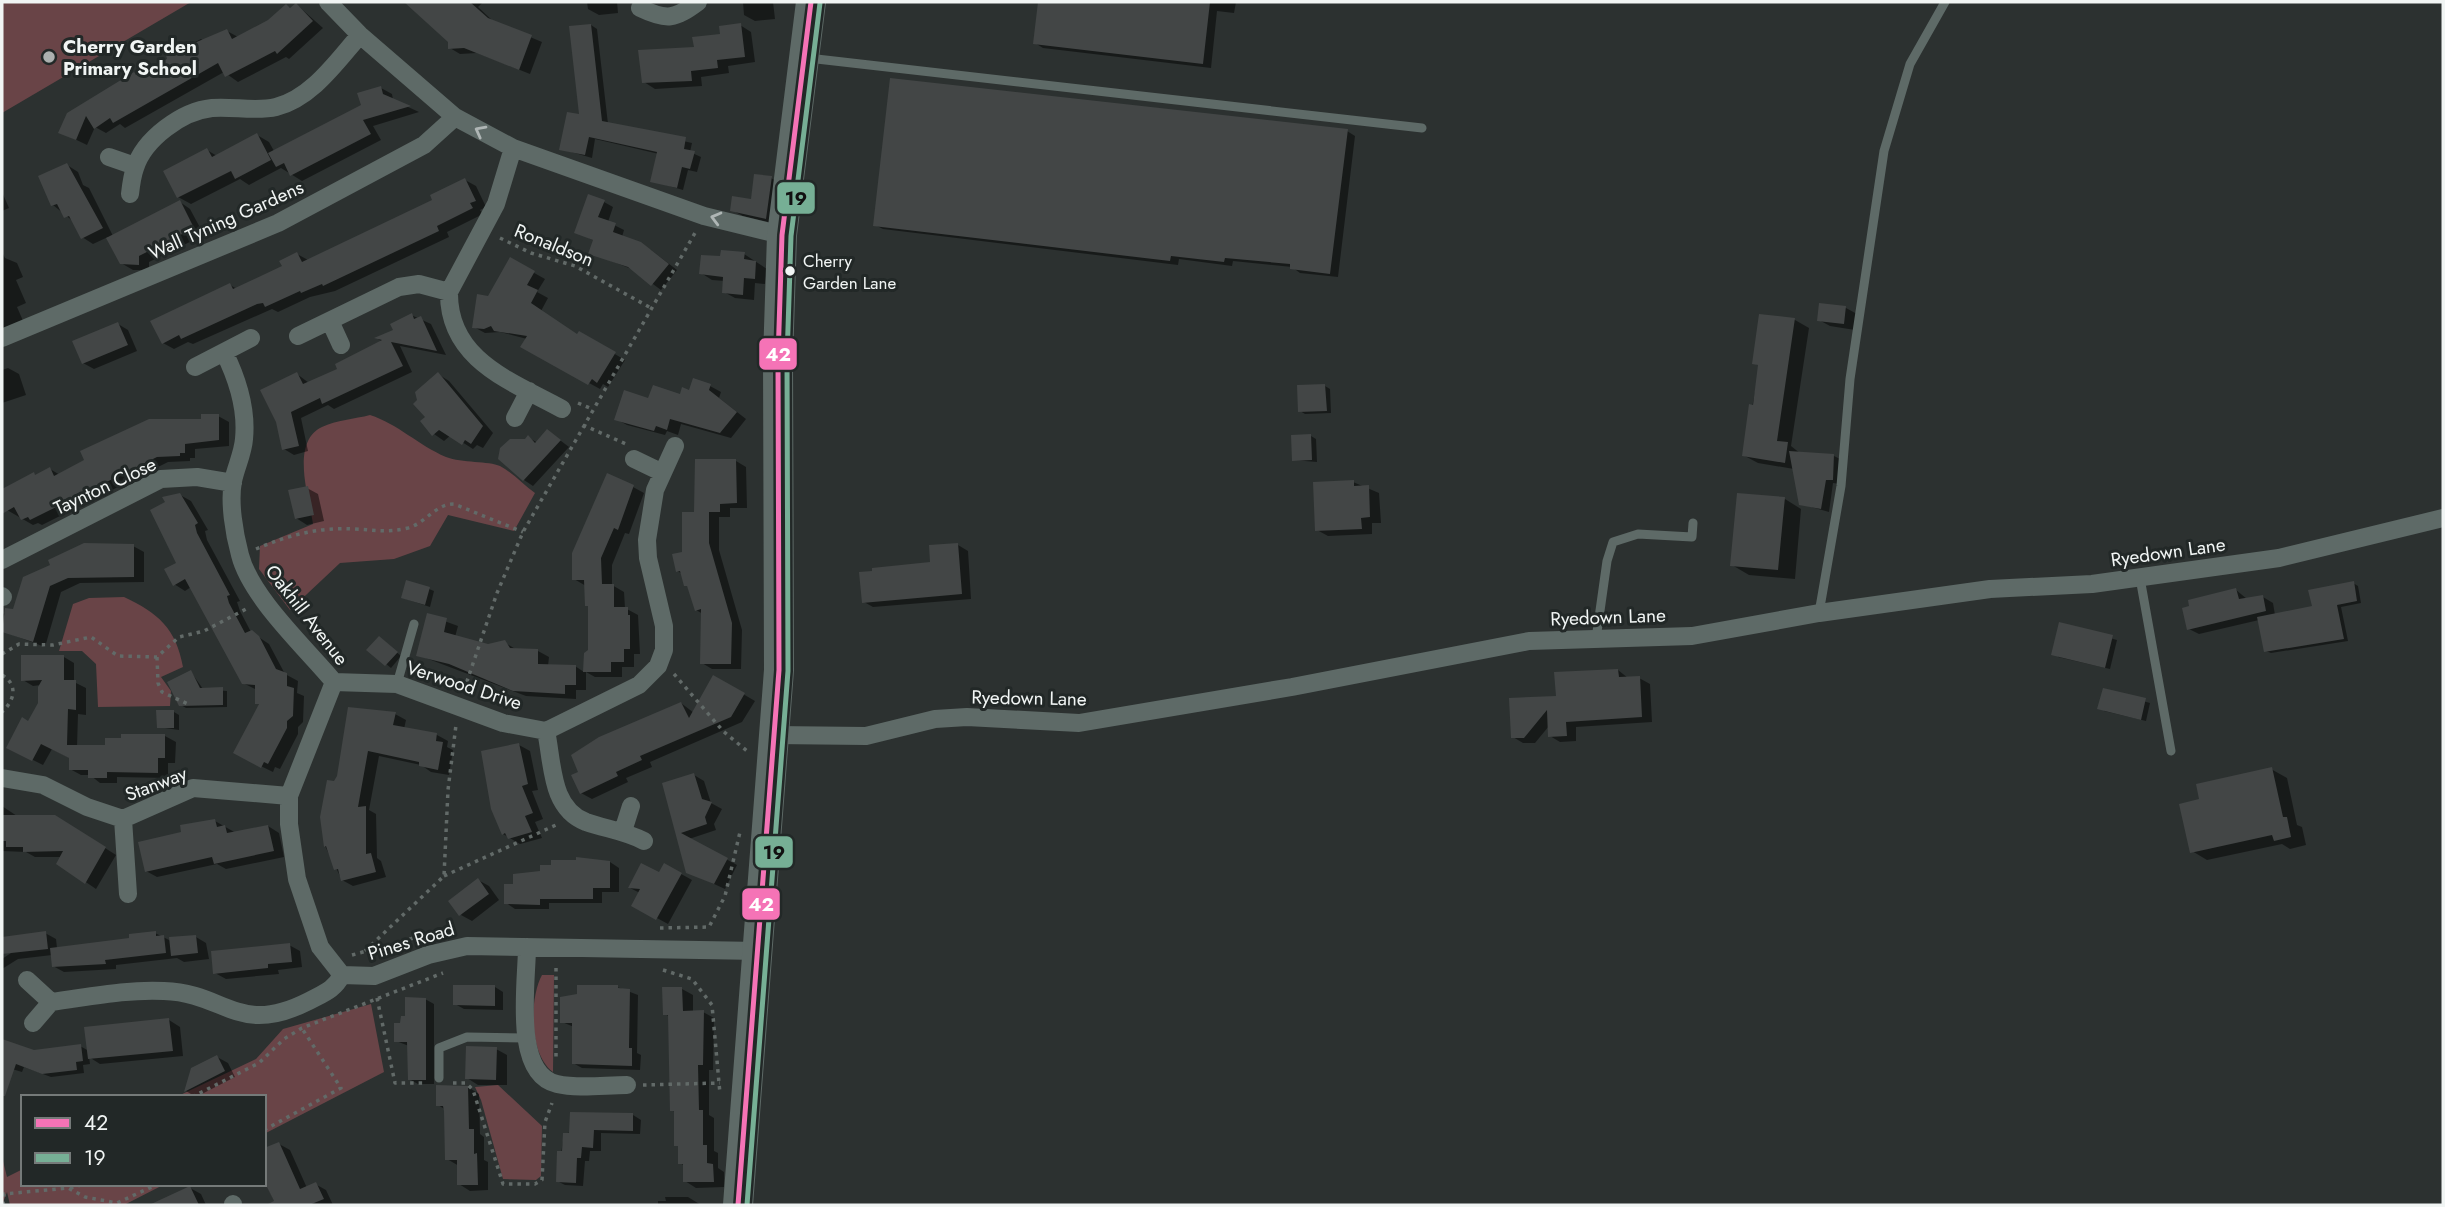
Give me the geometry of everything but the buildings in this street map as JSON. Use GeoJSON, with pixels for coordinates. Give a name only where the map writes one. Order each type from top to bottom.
{"type":"FeatureCollection","features":[{"type":"Feature","properties":{"kind":"main road"},"geometry":{"type":"LineString","coordinates":[[738,1205],[733,1083],[759,951],[763,744],[779,670],[778,359],[782,236],[811,2]]}},
{"type":"Feature","properties":{"kind":"street"},"geometry":{"type":"LineString","coordinates":[[328,2],[360,35],[455,117],[513,148],[704,216],[782,236]]}},
{"type":"Feature","properties":{"kind":"street"},"geometry":{"type":"LineString","coordinates":[[640,8],[656,16],[678,17],[698,2]]}},
{"type":"Feature","properties":{"kind":"street"},"geometry":{"type":"LineString","coordinates":[[130,194],[135,166],[151,142],[175,121],[209,108],[275,108],[300,97],[360,35]]}},
{"type":"Feature","properties":{"kind":"street","name":"Wall Tyning Gardens"},"geometry":{"type":"LineString","coordinates":[[2,338],[278,223],[424,145],[455,117]]}},
{"type":"Feature","properties":{"kind":"street"},"geometry":{"type":"LineString","coordinates":[[513,148],[496,204],[449,292],[449,310],[454,327],[470,355],[562,409]]}},
{"type":"Feature","properties":{"kind":"street"},"geometry":{"type":"LineString","coordinates":[[109,157],[135,166]]}},
{"type":"Feature","properties":{"kind":"street"},"geometry":{"type":"LineString","coordinates":[[298,336],[399,287],[419,284],[449,292]]}},
{"type":"Feature","properties":{"kind":"street"},"geometry":{"type":"LineString","coordinates":[[330,321],[341,345]]}},
{"type":"Feature","properties":{"kind":"street"},"geometry":{"type":"LineString","coordinates":[[195,367],[251,338]]}},
{"type":"Feature","properties":{"kind":"street","name":"Oakhill Avenue"},"geometry":{"type":"LineString","coordinates":[[224,352],[238,386],[244,439],[233,483],[240,555],[265,600],[334,682],[289,796],[291,852],[296,879],[320,947],[335,968]]}},
{"type":"Feature","properties":{"kind":"street"},"geometry":{"type":"LineString","coordinates":[[515,418],[529,391]]}},
{"type":"Feature","properties":{"kind":"street"},"geometry":{"type":"LineString","coordinates":[[644,841],[624,831],[575,816],[562,804],[557,793],[546,731],[639,685],[658,666],[664,650],[664,625],[648,558],[647,540],[661,472],[675,446]]}},
{"type":"Feature","properties":{"kind":"street"},"geometry":{"type":"LineString","coordinates":[[634,459],[661,472]]}},
{"type":"Feature","properties":{"kind":"street","name":"Taynton Close"},"geometry":{"type":"LineString","coordinates":[[2,560],[161,479],[197,477],[233,483]]}},
{"type":"Feature","properties":{"kind":"street","name":"Ryedown Lane"},"geometry":{"type":"LineString","coordinates":[[763,744],[866,736],[935,719],[967,717],[1079,723],[1293,687],[1529,641],[1692,636],[1819,613],[1990,589],[2140,578],[2279,558],[2443,519]]}},
{"type":"Feature","properties":{"kind":"street","name":"Verwood Drive"},"geometry":{"type":"LineString","coordinates":[[334,682],[397,684],[503,723],[546,731]]}},
{"type":"Feature","properties":{"kind":"street","name":"Stanway"},"geometry":{"type":"LineString","coordinates":[[2,778],[43,785],[87,807],[123,819],[193,788],[289,796]]}},
{"type":"Feature","properties":{"kind":"street"},"geometry":{"type":"LineString","coordinates":[[624,831],[631,806]]}},
{"type":"Feature","properties":{"kind":"street","name":"Stanway"},"geometry":{"type":"LineString","coordinates":[[123,819],[128,894]]}},
{"type":"Feature","properties":{"kind":"street","name":"Pines Road"},"geometry":{"type":"LineString","coordinates":[[335,968],[374,976],[428,955],[467,946],[759,951]]}},
{"type":"Feature","properties":{"kind":"street"},"geometry":{"type":"LineString","coordinates":[[527,947],[526,1038],[530,1059],[537,1074],[556,1084],[627,1085]]}},
{"type":"Feature","properties":{"kind":"street"},"geometry":{"type":"LineString","coordinates":[[33,1023],[51,1002],[142,990],[169,991],[200,998],[236,1014],[265,1016],[296,1008],[334,988],[335,968]]}},
{"type":"Feature","properties":{"kind":"street"},"geometry":{"type":"LineString","coordinates":[[27,980],[51,1002]]}},
{"type":"Feature","properties":{"kind":"lane"},"geometry":{"type":"LineString","coordinates":[[1819,613],[1841,486],[1850,379],[1884,151],[1910,64],[1945,2]]}},
{"type":"Feature","properties":{"kind":"lane"},"geometry":{"type":"LineString","coordinates":[[804,58],[1422,128]]}},
{"type":"Feature","properties":{"kind":"lane"},"geometry":{"type":"LineString","coordinates":[[1596,639],[1606,561],[1613,542],[1637,534],[1692,537],[1693,523]]}},
{"type":"Feature","properties":{"kind":"lane"},"geometry":{"type":"LineString","coordinates":[[2140,578],[2171,751]]}},
{"type":"Feature","properties":{"kind":"lane"},"geometry":{"type":"LineString","coordinates":[[397,684],[414,624]]}},
{"type":"Feature","properties":{"kind":"lane"},"geometry":{"type":"LineString","coordinates":[[437,1081],[439,1048],[467,1037],[526,1038]]}},
{"type":"Feature","properties":{"kind":"path"},"geometry":{"type":"LineString","coordinates":[[444,876],[448,790],[459,706],[497,593],[523,532],[704,216]]}},
{"type":"Feature","properties":{"kind":"path","name":"Ronaldson"},"geometry":{"type":"LineString","coordinates":[[483,228],[531,253],[575,266],[651,309]]}},
{"type":"Feature","properties":{"kind":"path"},"geometry":{"type":"LineString","coordinates":[[583,425],[630,445],[634,459]]}},
{"type":"Feature","properties":{"kind":"path"},"geometry":{"type":"LineString","coordinates":[[240,555],[309,530],[356,529],[389,533],[415,526],[444,504],[454,504],[523,532]]}},
{"type":"Feature","properties":{"kind":"path"},"geometry":{"type":"LineString","coordinates":[[2,653],[19,644],[53,645],[91,637],[118,656],[157,657],[179,637],[204,631],[265,600]]}},
{"type":"Feature","properties":{"kind":"path"},"geometry":{"type":"LineString","coordinates":[[157,657],[158,682],[162,692],[190,705]]}},
{"type":"Feature","properties":{"kind":"path"},"geometry":{"type":"LineString","coordinates":[[658,666],[679,676],[723,731],[763,744]]}},
{"type":"Feature","properties":{"kind":"path"},"geometry":{"type":"LineString","coordinates":[[2,675],[9,679],[14,692],[11,704],[2,712]]}},
{"type":"Feature","properties":{"kind":"path"},"geometry":{"type":"LineString","coordinates":[[335,968],[365,951],[444,876],[575,816]]}},
{"type":"Feature","properties":{"kind":"path"},"geometry":{"type":"LineString","coordinates":[[652,928],[709,927],[725,896],[740,831]]}},
{"type":"Feature","properties":{"kind":"path"},"geometry":{"type":"LineString","coordinates":[[365,951],[445,930]]}},
{"type":"Feature","properties":{"kind":"path"},"geometry":{"type":"LineString","coordinates":[[527,968],[568,968]]}},
{"type":"Feature","properties":{"kind":"path"},"geometry":{"type":"LineString","coordinates":[[377,998],[395,1083],[466,1083],[473,1090],[503,1184],[535,1184],[542,1180],[545,1122],[556,1084],[556,968]]}},
{"type":"Feature","properties":{"kind":"path"},"geometry":{"type":"LineString","coordinates":[[657,969],[692,978],[712,1006],[733,1083]]}},
{"type":"Feature","properties":{"kind":"path"},"geometry":{"type":"LineString","coordinates":[[196,1095],[259,1063],[284,1039],[302,1028],[450,970]]}},
{"type":"Feature","properties":{"kind":"path"},"geometry":{"type":"LineString","coordinates":[[266,1129],[341,1088],[302,1028],[296,1008]]}},
{"type":"Feature","properties":{"kind":"path"},"geometry":{"type":"LineString","coordinates":[[627,1085],[733,1083]]}},
{"type":"Feature","properties":{"kind":"path"},"geometry":{"type":"LineString","coordinates":[[720,1096],[733,1083]]}},
{"type":"Feature","properties":{"kind":"path"},"geometry":{"type":"LineString","coordinates":[[3,1205],[4,1194],[76,1186]]}},
{"type":"Feature","properties":{"kind":"path"},"geometry":{"type":"LineString","coordinates":[[68,1188],[85,1197],[117,1203],[154,1186]]}},
{"type":"Feature","properties":{"kind":"shaded area","name":"Cherry Garden Primary School"},"geometry":{"type":"Polygon","coordinates":[[[2,2],[191,2],[2,113],[2,2]]]}},
{"type":"Feature","properties":{"kind":"shaded area"},"geometry":{"type":"Polygon","coordinates":[[[370,415],[446,457],[500,466],[535,493],[514,531],[448,515],[430,546],[394,559],[340,563],[290,610],[259,569],[260,546],[313,524],[304,471],[304,457],[312,434],[339,421],[370,415]]]}},
{"type":"Feature","properties":{"kind":"shaded area"},"geometry":{"type":"Polygon","coordinates":[[[124,597],[156,616],[176,642],[183,667],[161,677],[171,691],[170,706],[98,707],[96,664],[82,651],[59,651],[73,604],[89,598],[124,597]]]}},
{"type":"Feature","properties":{"kind":"shaded area"},"geometry":{"type":"Polygon","coordinates":[[[542,975],[554,975],[553,1072],[539,1053],[534,1026],[535,998],[542,975]]]}},
{"type":"Feature","properties":{"kind":"shaded area"},"geometry":{"type":"Polygon","coordinates":[[[371,1004],[384,1072],[266,1133],[266,1095],[180,1095],[256,1059],[283,1029],[371,1004]]]}},
{"type":"Feature","properties":{"kind":"shaded area"},"geometry":{"type":"Polygon","coordinates":[[[498,1085],[542,1126],[541,1176],[536,1180],[503,1179],[475,1087],[498,1085]]]}},
{"type":"Feature","properties":{"kind":"shaded area"},"geometry":{"type":"Polygon","coordinates":[[[2,1157],[7,1177],[21,1170],[21,1186],[161,1186],[124,1205],[10,1205],[7,1192],[2,1205],[2,1157]]]}},
{"type":"Feature","properties":{"kind":"transit line","name":"42"},"geometry":{"type":"LineString","coordinates":[[738,1205],[779,670],[778,359],[782,235],[811,2]]}},
{"type":"Feature","properties":{"kind":"transit line","name":"19"},"geometry":{"type":"LineString","coordinates":[[747,1205],[788,671],[787,359],[791,236],[820,3]]}},
{"type":"Feature","properties":{"kind":"place","name":"Cherry Garden Primary School"},"geometry":{"type":"Point","coordinates":[49,57]}},
{"type":"Feature","properties":{"kind":"place","name":"Cherry Garden Lane"},"geometry":{"type":"Point","coordinates":[790,271]}}]}
